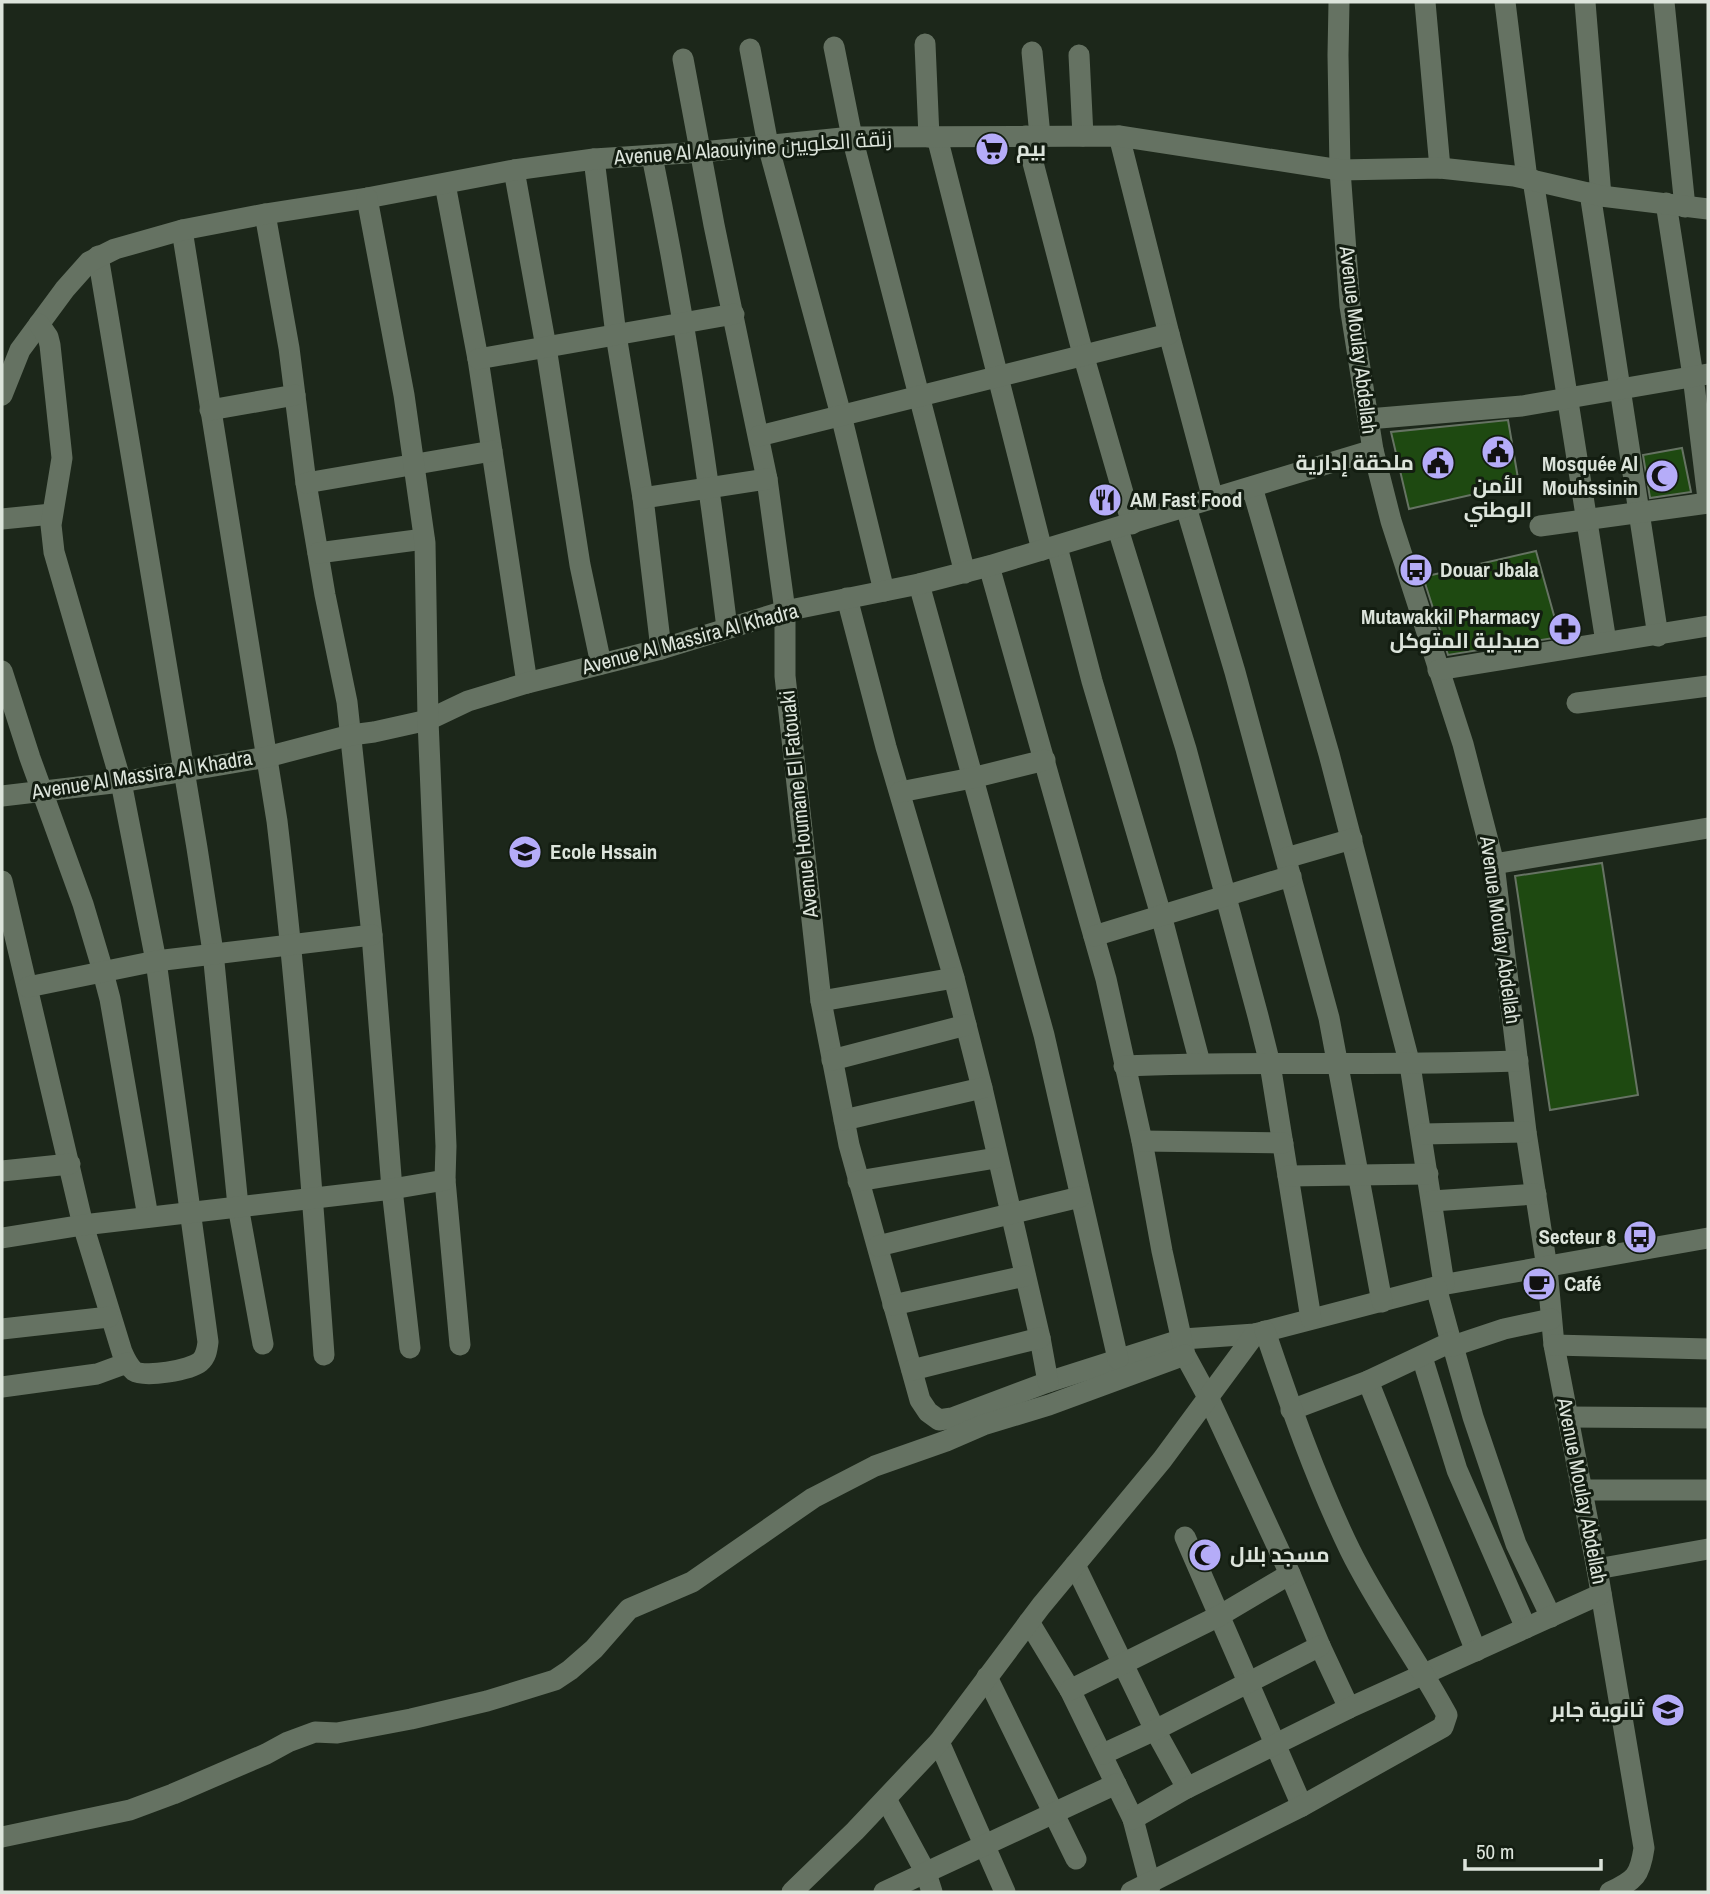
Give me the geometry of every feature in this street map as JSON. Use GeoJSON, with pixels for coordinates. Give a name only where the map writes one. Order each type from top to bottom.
{"type":"FeatureCollection","features":[{"type":"Feature","properties":{"kind":"street","name":"Avenue Moulay Abdellah"},"geometry":{"type":"LineString","coordinates":[[1339,2],[1340,170],[1350,306],[1373,450],[1391,521],[1463,744],[1494,864],[1526,1132],[1547,1268],[1554,1345],[1597,1569],[1644,1848],[1641,1866],[1634,1878],[1609,1892]]}},
{"type":"Feature","properties":{"kind":"street"},"geometry":{"type":"LineString","coordinates":[[1425,2],[1440,168]]}},
{"type":"Feature","properties":{"kind":"street"},"geometry":{"type":"LineString","coordinates":[[1505,2],[1530,179],[1606,642]]}},
{"type":"Feature","properties":{"kind":"street"},"geometry":{"type":"LineString","coordinates":[[1585,2],[1596,195],[1620,389],[1658,636]]}},
{"type":"Feature","properties":{"kind":"street"},"geometry":{"type":"LineString","coordinates":[[1540,526],[1708,501],[1700,375],[1675,205],[1664,2]]}},
{"type":"Feature","properties":{"kind":"street"},"geometry":{"type":"LineString","coordinates":[[925,44],[933,137],[997,375],[1092,681],[1161,915],[1200,1063]]}},
{"type":"Feature","properties":{"kind":"street"},"geometry":{"type":"LineString","coordinates":[[834,47],[852,137],[965,573]]}},
{"type":"Feature","properties":{"kind":"street"},"geometry":{"type":"LineString","coordinates":[[750,49],[768,145],[841,415],[884,591]]}},
{"type":"Feature","properties":{"kind":"street"},"geometry":{"type":"LineString","coordinates":[[1032,52],[1033,136],[1125,527],[1227,895],[1270,1064],[1311,1319]]}},
{"type":"Feature","properties":{"kind":"street"},"geometry":{"type":"LineString","coordinates":[[1079,55],[1083,136]]}},
{"type":"Feature","properties":{"kind":"street","name":"Avenue Houmane El Fatouaki"},"geometry":{"type":"LineString","coordinates":[[683,59],[714,225],[767,479],[785,611],[785,676],[821,1001],[858,1181],[920,1400],[928,1412],[943,1420],[961,1416],[1048,1382]]}},
{"type":"Feature","properties":{"kind":"street","name":"Avenue Al Alaouiyine زنقة العلويين"},"geometry":{"type":"LineString","coordinates":[[2,395],[20,350],[77,274],[99,256],[115,249],[182,230],[265,214],[514,170],[594,159],[702,152],[852,137],[1119,136],[1340,170],[1440,168],[1530,179],[1596,195],[1708,209]]}},
{"type":"Feature","properties":{"kind":"street"},"geometry":{"type":"LineString","coordinates":[[1119,136],[1213,499]]}},
{"type":"Feature","properties":{"kind":"street"},"geometry":{"type":"LineString","coordinates":[[652,156],[683,322],[709,488],[727,628]]}},
{"type":"Feature","properties":{"kind":"street"},"geometry":{"type":"LineString","coordinates":[[594,159],[616,335],[643,498],[661,649]]}},
{"type":"Feature","properties":{"kind":"street"},"geometry":{"type":"LineString","coordinates":[[514,170],[546,347],[580,565],[601,664]]}},
{"type":"Feature","properties":{"kind":"street"},"geometry":{"type":"LineString","coordinates":[[445,184],[478,359],[527,683]]}},
{"type":"Feature","properties":{"kind":"street"},"geometry":{"type":"LineString","coordinates":[[367,198],[415,463],[424,539],[428,719],[446,1146],[445,1180],[460,1345]]}},
{"type":"Feature","properties":{"kind":"street"},"geometry":{"type":"LineString","coordinates":[[265,214],[289,348],[306,483],[347,702],[372,935],[392,1189],[410,1348]]}},
{"type":"Feature","properties":{"kind":"street"},"geometry":{"type":"LineString","coordinates":[[182,230],[267,757],[285,888],[324,1355]]}},
{"type":"Feature","properties":{"kind":"street"},"geometry":{"type":"LineString","coordinates":[[99,256],[213,953],[238,1206],[263,1344]]}},
{"type":"Feature","properties":{"kind":"street"},"geometry":{"type":"LineString","coordinates":[[478,359],[734,314]]}},
{"type":"Feature","properties":{"kind":"street"},"geometry":{"type":"LineString","coordinates":[[2,881],[83,1225],[109,1317],[127,1363],[134,1370],[145,1374],[193,1367],[202,1361],[208,1342],[156,961],[121,782],[54,552],[52,514],[62,458],[50,345],[39,324]]}},
{"type":"Feature","properties":{"kind":"street"},"geometry":{"type":"LineString","coordinates":[[759,436],[1169,334]]}},
{"type":"Feature","properties":{"kind":"street"},"geometry":{"type":"LineString","coordinates":[[1368,419],[1522,406],[1700,375]]}},
{"type":"Feature","properties":{"kind":"street"},"geometry":{"type":"LineString","coordinates":[[210,410],[295,395]]}},
{"type":"Feature","properties":{"kind":"street","name":"Avenue Al Massira Al Khadra"},"geometry":{"type":"LineString","coordinates":[[2,796],[121,782],[267,757],[351,735],[374,733],[428,719],[468,701],[527,683],[661,649],[785,611],[919,584],[1050,549],[1373,450]]}},
{"type":"Feature","properties":{"kind":"street"},"geometry":{"type":"LineString","coordinates":[[306,483],[492,451]]}},
{"type":"Feature","properties":{"kind":"street"},"geometry":{"type":"LineString","coordinates":[[643,498],[767,479]]}},
{"type":"Feature","properties":{"kind":"street"},"geometry":{"type":"LineString","coordinates":[[1252,487],[1352,839],[1410,1065],[1432,1201],[1440,1286],[1452,1344],[1473,1417],[1516,1544],[1551,1617]]}},
{"type":"Feature","properties":{"kind":"street"},"geometry":{"type":"LineString","coordinates":[[1186,507],[1313,953],[1339,1064],[1357,1176],[1382,1302]]}},
{"type":"Feature","properties":{"kind":"street"},"geometry":{"type":"LineString","coordinates":[[2,519],[52,514]]}},
{"type":"Feature","properties":{"kind":"street"},"geometry":{"type":"LineString","coordinates":[[318,554],[424,539]]}},
{"type":"Feature","properties":{"kind":"street"},"geometry":{"type":"LineString","coordinates":[[989,566],[1094,936],[1142,1141],[1162,1251],[1184,1347],[1349,1708]]}},
{"type":"Feature","properties":{"kind":"street"},"geometry":{"type":"LineString","coordinates":[[919,584],[1044,1035],[1118,1359]]}},
{"type":"Feature","properties":{"kind":"street"},"geometry":{"type":"LineString","coordinates":[[847,598],[954,978],[982,1088],[1048,1382],[1118,1359],[1260,1332],[1440,1286],[1708,1238]]}},
{"type":"Feature","properties":{"kind":"street"},"geometry":{"type":"LineString","coordinates":[[1438,670],[1708,626]]}},
{"type":"Feature","properties":{"kind":"street"},"geometry":{"type":"LineString","coordinates":[[2,671],[41,791],[83,904],[110,999],[148,1217]]}},
{"type":"Feature","properties":{"kind":"street"},"geometry":{"type":"LineString","coordinates":[[1577,703],[1708,686]]}},
{"type":"Feature","properties":{"kind":"street"},"geometry":{"type":"LineString","coordinates":[[900,792],[1045,760]]}},
{"type":"Feature","properties":{"kind":"street"},"geometry":{"type":"LineString","coordinates":[[1494,864],[1708,828]]}},
{"type":"Feature","properties":{"kind":"street"},"geometry":{"type":"LineString","coordinates":[[1094,936],[1227,895],[1352,839]]}},
{"type":"Feature","properties":{"kind":"street"},"geometry":{"type":"LineString","coordinates":[[28,987],[156,961],[372,935]]}},
{"type":"Feature","properties":{"kind":"street"},"geometry":{"type":"LineString","coordinates":[[821,1001],[954,978]]}},
{"type":"Feature","properties":{"kind":"street"},"geometry":{"type":"LineString","coordinates":[[832,1060],[965,1025]]}},
{"type":"Feature","properties":{"kind":"street"},"geometry":{"type":"LineString","coordinates":[[1124,1066],[1200,1063],[1410,1065],[1518,1061]]}},
{"type":"Feature","properties":{"kind":"street"},"geometry":{"type":"LineString","coordinates":[[844,1120],[982,1088]]}},
{"type":"Feature","properties":{"kind":"street"},"geometry":{"type":"LineString","coordinates":[[1422,1134],[1526,1132]]}},
{"type":"Feature","properties":{"kind":"street"},"geometry":{"type":"LineString","coordinates":[[1142,1141],[1283,1143]]}},
{"type":"Feature","properties":{"kind":"street"},"geometry":{"type":"LineString","coordinates":[[858,1181],[996,1157]]}},
{"type":"Feature","properties":{"kind":"street"},"geometry":{"type":"LineString","coordinates":[[2,1171],[70,1164]]}},
{"type":"Feature","properties":{"kind":"street"},"geometry":{"type":"LineString","coordinates":[[1288,1176],[1428,1174]]}},
{"type":"Feature","properties":{"kind":"street"},"geometry":{"type":"LineString","coordinates":[[2,1238],[83,1225],[313,1199],[445,1180]]}},
{"type":"Feature","properties":{"kind":"street"},"geometry":{"type":"LineString","coordinates":[[1432,1201],[1536,1194]]}},
{"type":"Feature","properties":{"kind":"street"},"geometry":{"type":"LineString","coordinates":[[878,1246],[1080,1197]]}},
{"type":"Feature","properties":{"kind":"street"},"geometry":{"type":"LineString","coordinates":[[893,1305],[1025,1276]]}},
{"type":"Feature","properties":{"kind":"street"},"geometry":{"type":"LineString","coordinates":[[2,1329],[109,1317]]}},
{"type":"Feature","properties":{"kind":"street"},"geometry":{"type":"LineString","coordinates":[[1291,1410],[1452,1344],[1551,1319]]}},
{"type":"Feature","properties":{"kind":"street"},"geometry":{"type":"LineString","coordinates":[[792,1892],[939,1742],[1029,1622],[1260,1332]]}},
{"type":"Feature","properties":{"kind":"street"},"geometry":{"type":"LineString","coordinates":[[1029,1622],[1070,1690],[1133,1819],[1144,1890],[1443,1727],[1447,1715],[1350,1551],[1260,1332]]}},
{"type":"Feature","properties":{"kind":"street"},"geometry":{"type":"LineString","coordinates":[[912,1370],[1040,1338]]}},
{"type":"Feature","properties":{"kind":"street"},"geometry":{"type":"LineString","coordinates":[[1554,1345],[1708,1349]]}},
{"type":"Feature","properties":{"kind":"street"},"geometry":{"type":"LineString","coordinates":[[2,1837],[130,1810],[315,1732],[337,1733],[411,1719],[487,1701],[555,1680],[594,1649],[629,1609],[692,1582],[813,1498],[875,1466],[983,1425],[1049,1405],[1184,1347]]}},
{"type":"Feature","properties":{"kind":"street"},"geometry":{"type":"LineString","coordinates":[[1422,1357],[1457,1470],[1526,1628]]}},
{"type":"Feature","properties":{"kind":"street"},"geometry":{"type":"LineString","coordinates":[[2,1387],[97,1374],[127,1363]]}},
{"type":"Feature","properties":{"kind":"street"},"geometry":{"type":"LineString","coordinates":[[1367,1381],[1475,1651]]}},
{"type":"Feature","properties":{"kind":"street"},"geometry":{"type":"LineString","coordinates":[[1568,1417],[1708,1418]]}},
{"type":"Feature","properties":{"kind":"street"},"geometry":{"type":"LineString","coordinates":[[1581,1490],[1708,1490]]}},
{"type":"Feature","properties":{"kind":"street"},"geometry":{"type":"LineString","coordinates":[[1185,1537],[1302,1806]]}},
{"type":"Feature","properties":{"kind":"street"},"geometry":{"type":"LineString","coordinates":[[1597,1569],[1708,1549]]}},
{"type":"Feature","properties":{"kind":"street"},"geometry":{"type":"LineString","coordinates":[[1075,1565],[1155,1730],[1187,1788]]}},
{"type":"Feature","properties":{"kind":"street"},"geometry":{"type":"LineString","coordinates":[[1070,1690],[1219,1616],[1290,1574]]}},
{"type":"Feature","properties":{"kind":"street"},"geometry":{"type":"LineString","coordinates":[[1133,1819],[1187,1788],[1349,1708],[1601,1594]]}},
{"type":"Feature","properties":{"kind":"street"},"geometry":{"type":"LineString","coordinates":[[1102,1754],[1320,1646]]}},
{"type":"Feature","properties":{"kind":"street"},"geometry":{"type":"LineString","coordinates":[[987,1678],[1076,1860]]}},
{"type":"Feature","properties":{"kind":"street"},"geometry":{"type":"LineString","coordinates":[[939,1742],[1005,1892]]}},
{"type":"Feature","properties":{"kind":"street"},"geometry":{"type":"LineString","coordinates":[[884,1892],[929,1883],[985,1845],[1116,1784]]}},
{"type":"Feature","properties":{"kind":"street"},"geometry":{"type":"LineString","coordinates":[[886,1799],[929,1883]]}},
{"type":"Feature","properties":{"kind":"building","name":"ملحقة إدارية"},"geometry":{"type":"Polygon","coordinates":[[[1508,420],[1519,484],[1409,509],[1391,432],[1508,420]]]}},
{"type":"Feature","properties":{"kind":"building","name":"Mosquée Al Mouhssinin"},"geometry":{"type":"Polygon","coordinates":[[[1682,448],[1691,492],[1650,498],[1643,455],[1682,448]]]}},
{"type":"Feature","properties":{"kind":"building"},"geometry":{"type":"Polygon","coordinates":[[[1536,551],[1560,637],[1448,655],[1423,577],[1536,551]]]}},
{"type":"Feature","properties":{"kind":"building"},"geometry":{"type":"Polygon","coordinates":[[[1602,863],[1638,1095],[1550,1110],[1515,876],[1602,863]]]}},
{"type":"Feature","properties":{"kind":"place","name":"بيم"},"geometry":{"type":"Point","coordinates":[992,149]}},
{"type":"Feature","properties":{"kind":"place","name":"الأمن الوطني"},"geometry":{"type":"Point","coordinates":[1498,452]}},
{"type":"Feature","properties":{"kind":"place","name":"ملحقة إدارية"},"geometry":{"type":"Point","coordinates":[1438,463]}},
{"type":"Feature","properties":{"kind":"place","name":"Mosquée Al Mouhssinin"},"geometry":{"type":"Point","coordinates":[1662,476]}},
{"type":"Feature","properties":{"kind":"place","name":"AM Fast Food"},"geometry":{"type":"Point","coordinates":[1105,500]}},
{"type":"Feature","properties":{"kind":"place","name":"Douar Jbala"},"geometry":{"type":"Point","coordinates":[1416,570]}},
{"type":"Feature","properties":{"kind":"place","name":"Mutawakkil Pharmacy صيدلية المتوكل"},"geometry":{"type":"Point","coordinates":[1565,629]}},
{"type":"Feature","properties":{"kind":"place","name":"Ecole Hssain"},"geometry":{"type":"Point","coordinates":[525,852]}},
{"type":"Feature","properties":{"kind":"place","name":"Secteur 8"},"geometry":{"type":"Point","coordinates":[1640,1237]}},
{"type":"Feature","properties":{"kind":"place","name":"Café"},"geometry":{"type":"Point","coordinates":[1539,1284]}},
{"type":"Feature","properties":{"kind":"place","name":"مسجد بلال"},"geometry":{"type":"Point","coordinates":[1205,1555]}},
{"type":"Feature","properties":{"kind":"place","name":"ثانوية جابر"},"geometry":{"type":"Point","coordinates":[1668,1710]}}]}
